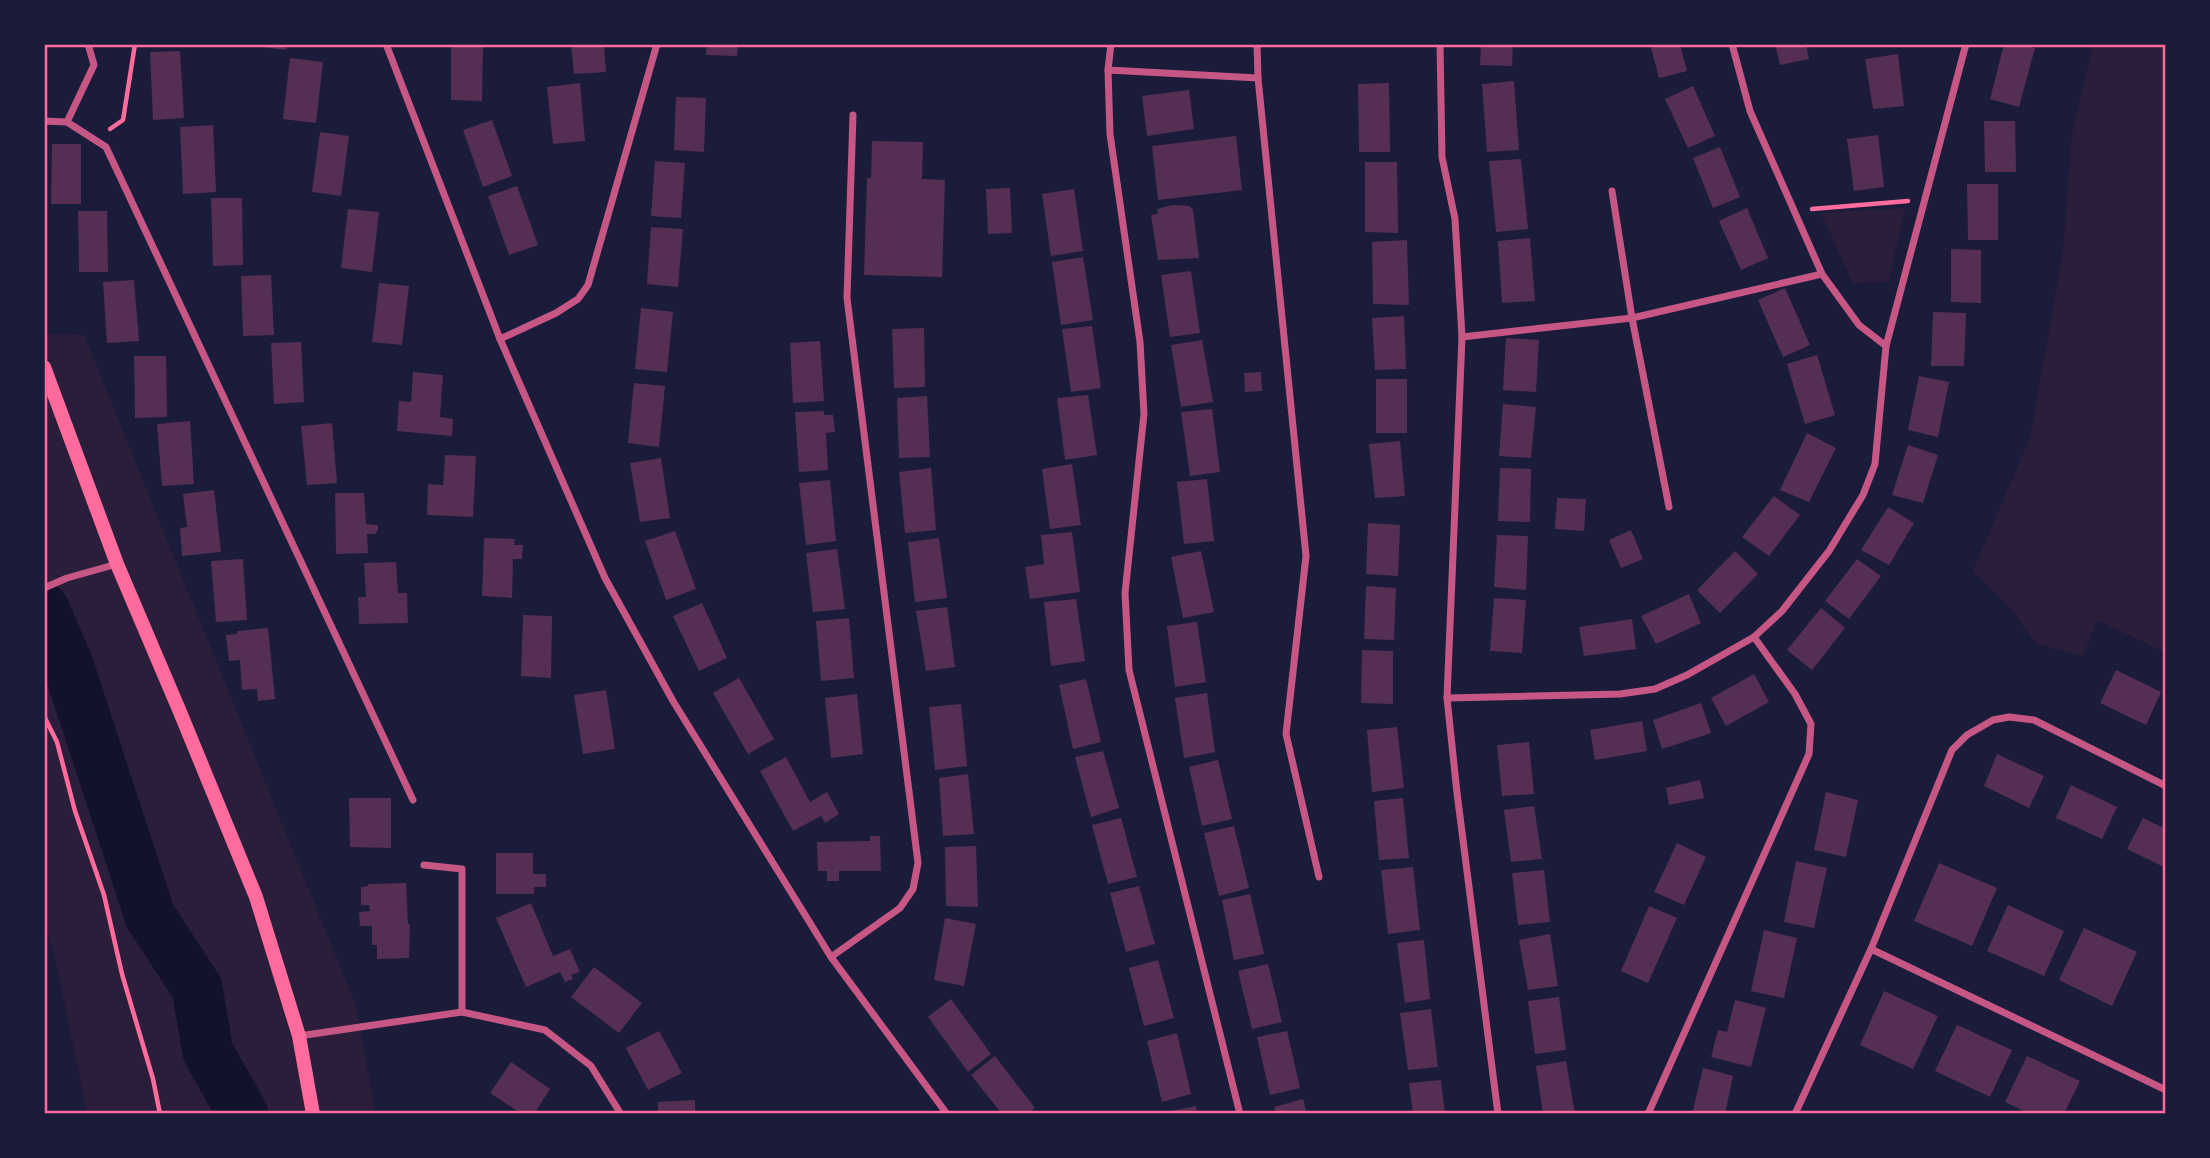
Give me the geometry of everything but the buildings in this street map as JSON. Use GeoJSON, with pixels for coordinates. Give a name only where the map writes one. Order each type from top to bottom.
{"type":"FeatureCollection","features":[{"type":"Feature","properties":{"kind":"main road"},"geometry":{"type":"LineString","coordinates":[[44,367],[117,564],[256,897],[299,1036],[313,1114]]}},
{"type":"Feature","properties":{"kind":"street"},"geometry":{"type":"LineString","coordinates":[[67,122],[94,65],[88,44]]}},
{"type":"Feature","properties":{"kind":"street"},"geometry":{"type":"LineString","coordinates":[[386,44],[500,339],[605,578],[673,701],[831,957],[947,1114]]}},
{"type":"Feature","properties":{"kind":"street"},"geometry":{"type":"LineString","coordinates":[[500,339],[556,313],[578,299],[588,285],[657,44]]}},
{"type":"Feature","properties":{"kind":"street"},"geometry":{"type":"LineString","coordinates":[[1111,44],[1108,70],[1110,134],[1140,342],[1144,414],[1125,593],[1129,670],[1240,1114]]}},
{"type":"Feature","properties":{"kind":"street"},"geometry":{"type":"LineString","coordinates":[[1257,44],[1258,78],[1306,556],[1286,734],[1319,877]]}},
{"type":"Feature","properties":{"kind":"street"},"geometry":{"type":"LineString","coordinates":[[1440,44],[1442,157],[1455,219],[1462,337],[1447,698],[1498,1114]]}},
{"type":"Feature","properties":{"kind":"street"},"geometry":{"type":"LineString","coordinates":[[1732,44],[1750,111],[1822,274],[1859,325],[1886,346]]}},
{"type":"Feature","properties":{"kind":"street"},"geometry":{"type":"LineString","coordinates":[[1447,698],[1620,694],[1655,689],[1687,675],[1754,637],[1782,611],[1829,551],[1863,495],[1875,464],[1886,346],[1966,44]]}},
{"type":"Feature","properties":{"kind":"street"},"geometry":{"type":"LineString","coordinates":[[1108,70],[1258,78]]}},
{"type":"Feature","properties":{"kind":"street"},"geometry":{"type":"LineString","coordinates":[[831,957],[900,908],[913,889],[918,863],[847,298],[853,115]]}},
{"type":"Feature","properties":{"kind":"street"},"geometry":{"type":"LineString","coordinates":[[44,121],[67,122],[106,146],[413,800]]}},
{"type":"Feature","properties":{"kind":"street"},"geometry":{"type":"LineString","coordinates":[[1612,191],[1632,318],[1669,507]]}},
{"type":"Feature","properties":{"kind":"street"},"geometry":{"type":"LineString","coordinates":[[1462,337],[1632,318],[1822,274]]}},
{"type":"Feature","properties":{"kind":"street"},"geometry":{"type":"LineString","coordinates":[[44,588],[67,578],[117,564]]}},
{"type":"Feature","properties":{"kind":"street"},"geometry":{"type":"LineString","coordinates":[[1648,1114],[1809,754],[1811,724],[1795,694],[1754,637]]}},
{"type":"Feature","properties":{"kind":"street"},"geometry":{"type":"LineString","coordinates":[[1795,1114],[1871,949],[1952,750],[1967,735],[1993,720],[2009,717],[2034,720],[2166,786]]}},
{"type":"Feature","properties":{"kind":"street"},"geometry":{"type":"LineString","coordinates":[[425,865],[462,869],[462,1012]]}},
{"type":"Feature","properties":{"kind":"street"},"geometry":{"type":"LineString","coordinates":[[1871,949],[2166,1090]]}},
{"type":"Feature","properties":{"kind":"street"},"geometry":{"type":"LineString","coordinates":[[299,1036],[462,1012],[545,1030],[591,1066],[619,1114]]}},
{"type":"Feature","properties":{"kind":"path"},"geometry":{"type":"LineString","coordinates":[[96,140],[123,120],[135,44]]}},
{"type":"Feature","properties":{"kind":"path"},"geometry":{"type":"LineString","coordinates":[[1794,210],[1925,200]]}},
{"type":"Feature","properties":{"kind":"path"},"geometry":{"type":"LineString","coordinates":[[44,716],[57,742],[75,811],[104,895],[122,974],[153,1079],[160,1114]]}},
{"type":"Feature","properties":{"kind":"shaded area"},"geometry":{"type":"Polygon","coordinates":[[[2093,44],[2166,44],[2166,653],[2097,620],[2083,656],[2035,643],[2011,608],[1973,571],[2030,438],[2063,251],[2072,134],[2093,44]]]}},
{"type":"Feature","properties":{"kind":"shaded area"},"geometry":{"type":"Polygon","coordinates":[[[1905,208],[1889,282],[1853,283],[1821,213],[1905,208]]]}},
{"type":"Feature","properties":{"kind":"shaded area"},"geometry":{"type":"Polygon","coordinates":[[[44,334],[84,335],[356,1006],[376,1114],[87,1114],[53,947],[44,926],[44,334]]]}},
{"type":"Feature","properties":{"kind":"waterway"},"geometry":{"type":"LineString","coordinates":[[44,609],[68,665],[150,916],[197,988],[208,1052],[243,1114]]}}]}
